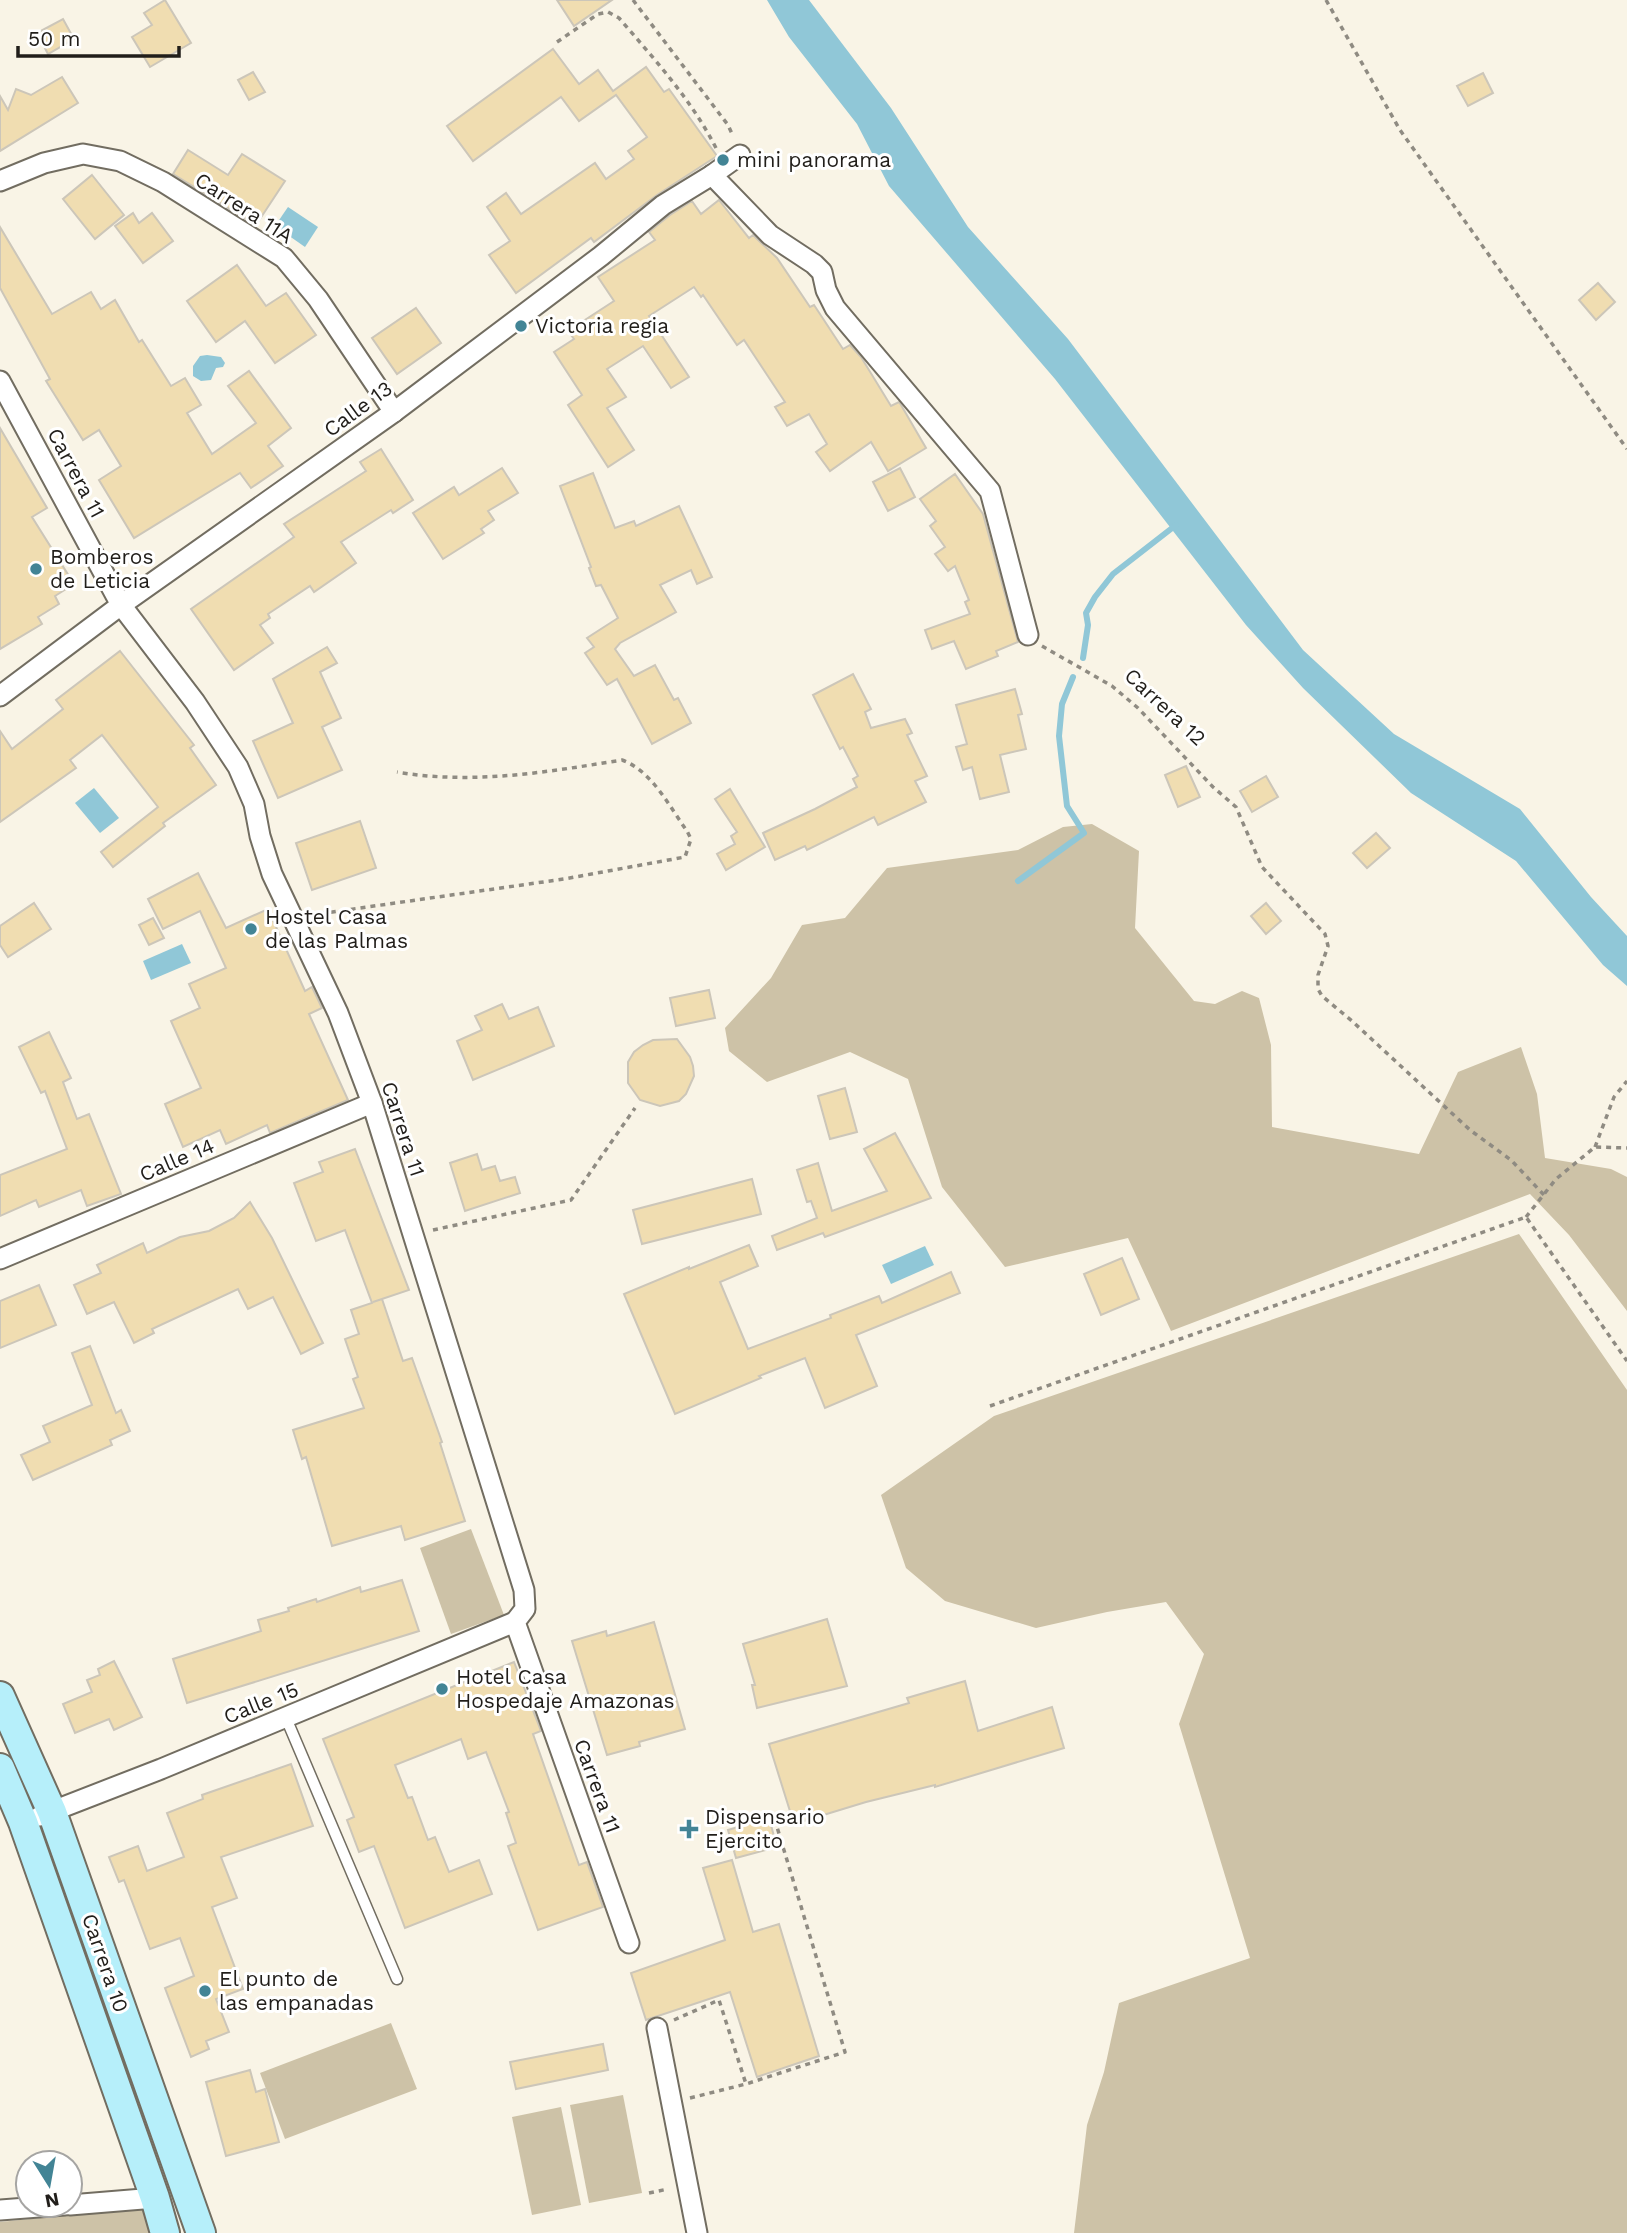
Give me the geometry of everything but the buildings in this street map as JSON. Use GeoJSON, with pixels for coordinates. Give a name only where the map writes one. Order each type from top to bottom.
{"type":"FeatureCollection","features":[{"type":"Feature","properties":{"kind":"main road","name":"Carrera 10"},"geometry":{"type":"LineString","coordinates":[[0,1696],[51,1812],[201,2233]]}},
{"type":"Feature","properties":{"kind":"main road","name":"Carrera 10"},"geometry":{"type":"LineString","coordinates":[[0,1768],[23,1822],[165,2233]]}},
{"type":"Feature","properties":{"kind":"street","name":"Carrera 11A"},"geometry":{"type":"LineString","coordinates":[[0,181],[44,163],[83,154],[120,161],[163,182],[284,258],[318,299],[394,412]]}},
{"type":"Feature","properties":{"kind":"street","name":"Calle 13"},"geometry":{"type":"LineString","coordinates":[[0,696],[121,604],[394,412],[601,256],[663,205],[726,165]]}},
{"type":"Feature","properties":{"kind":"street"},"geometry":{"type":"LineString","coordinates":[[726,165],[770,235],[822,272],[826,290],[835,308],[990,491],[1028,635]]}},
{"type":"Feature","properties":{"kind":"street","name":"Carrera 11"},"geometry":{"type":"LineString","coordinates":[[0,381],[121,604],[195,702],[238,767],[254,804],[260,836],[272,874],[338,1013],[372,1103],[524,1590],[525,1609],[515,1622],[629,1943]]}},
{"type":"Feature","properties":{"kind":"street","name":"Calle 14"},"geometry":{"type":"LineString","coordinates":[[0,1259],[372,1103]]}},
{"type":"Feature","properties":{"kind":"street","name":"Calle 15"},"geometry":{"type":"LineString","coordinates":[[23,1822],[286,1718],[515,1622]]}},
{"type":"Feature","properties":{"kind":"street"},"geometry":{"type":"LineString","coordinates":[[657,2028],[697,2233]]}},
{"type":"Feature","properties":{"kind":"street"},"geometry":{"type":"LineString","coordinates":[[84,2204],[155,2198]]}},
{"type":"Feature","properties":{"kind":"lane"},"geometry":{"type":"LineString","coordinates":[[286,1718],[397,1979]]}},
{"type":"Feature","properties":{"kind":"path"},"geometry":{"type":"LineString","coordinates":[[633,0],[728,125]]}},
{"type":"Feature","properties":{"kind":"path"},"geometry":{"type":"LineString","coordinates":[[1326,0],[1400,130],[1627,449]]}},
{"type":"Feature","properties":{"kind":"path"},"geometry":{"type":"LineString","coordinates":[[557,42],[598,14],[608,12],[619,18],[694,109],[726,165]]}},
{"type":"Feature","properties":{"kind":"path","name":"Carrera 12"},"geometry":{"type":"LineString","coordinates":[[1028,635],[1054,654],[1112,685],[1236,807],[1262,867],[1325,934],[1328,946],[1318,975],[1318,989],[1322,996],[1470,1130],[1511,1160],[1544,1195]]}},
{"type":"Feature","properties":{"kind":"path"},"geometry":{"type":"LineString","coordinates":[[292,918],[564,879],[685,857],[691,839],[646,773],[632,763],[622,760],[480,779],[428,777],[397,772]]}},
{"type":"Feature","properties":{"kind":"path"},"geometry":{"type":"LineString","coordinates":[[990,1406],[1526,1217],[1556,1179],[1595,1147],[1615,1097],[1627,1081]]}},
{"type":"Feature","properties":{"kind":"path"},"geometry":{"type":"LineString","coordinates":[[414,1234],[571,1200],[635,1108]]}},
{"type":"Feature","properties":{"kind":"path"},"geometry":{"type":"LineString","coordinates":[[1595,1147],[1627,1148]]}},
{"type":"Feature","properties":{"kind":"path"},"geometry":{"type":"LineString","coordinates":[[1526,1217],[1627,1361]]}},
{"type":"Feature","properties":{"kind":"path"},"geometry":{"type":"LineString","coordinates":[[671,2103],[746,2084],[845,2052],[777,1827]]}},
{"type":"Feature","properties":{"kind":"path"},"geometry":{"type":"LineString","coordinates":[[657,2028],[719,2000],[746,2084]]}},
{"type":"Feature","properties":{"kind":"shaded area"},"geometry":{"type":"Polygon","coordinates":[[[1092,824],[1139,851],[1135,928],[1194,1001],[1215,1004],[1242,991],[1259,998],[1271,1045],[1272,1127],[1419,1154],[1458,1072],[1521,1047],[1537,1094],[1545,1158],[1611,1169],[1627,1177],[1627,1311],[1569,1235],[1530,1194],[1171,1331],[1128,1238],[1005,1267],[942,1187],[908,1079],[850,1052],[767,1082],[729,1051],[725,1028],[771,978],[802,925],[845,918],[887,868],[1018,850],[1063,827],[1092,824]]]}},
{"type":"Feature","properties":{"kind":"shaded area"},"geometry":{"type":"Polygon","coordinates":[[[1519,1234],[1627,1390],[1627,2233],[1074,2233],[1087,2125],[1104,2072],[1119,2003],[1250,1958],[1179,1724],[1204,1654],[1166,1602],[1036,1628],[945,1601],[906,1568],[881,1495],[994,1416],[1519,1234]]]}},
{"type":"Feature","properties":{"kind":"shaded area"},"geometry":{"type":"Polygon","coordinates":[[[471,1529],[504,1615],[451,1634],[420,1548],[471,1529]]]}},
{"type":"Feature","properties":{"kind":"shaded area"},"geometry":{"type":"Polygon","coordinates":[[[391,2023],[417,2089],[285,2139],[260,2073],[391,2023]]]}},
{"type":"Feature","properties":{"kind":"shaded area"},"geometry":{"type":"Polygon","coordinates":[[[623,2095],[642,2193],[589,2203],[570,2105],[623,2095]]]}},
{"type":"Feature","properties":{"kind":"shaded area"},"geometry":{"type":"Polygon","coordinates":[[[561,2107],[581,2205],[532,2215],[512,2117],[561,2107]]]}},
{"type":"Feature","properties":{"kind":"shaded area"},"geometry":{"type":"Polygon","coordinates":[[[150,2207],[156,2233],[0,2233],[0,2222],[84,2219],[84,2214],[150,2207]]]}},
{"type":"Feature","properties":{"kind":"water"},"geometry":{"type":"Polygon","coordinates":[[[767,0],[809,0],[891,108],[968,227],[1068,339],[1303,650],[1394,734],[1520,809],[1591,897],[1627,936],[1627,986],[1603,965],[1516,861],[1411,793],[1303,688],[1246,625],[1055,379],[889,186],[857,124],[789,37],[767,0]]]}},
{"type":"Feature","properties":{"kind":"water"},"geometry":{"type":"Polygon","coordinates":[[[288,207],[318,227],[305,247],[275,226],[288,207]]]}},
{"type":"Feature","properties":{"kind":"water"},"geometry":{"type":"Polygon","coordinates":[[[200,356],[221,357],[225,363],[223,367],[216,368],[211,380],[201,381],[193,376],[193,366],[200,356]]]}},
{"type":"Feature","properties":{"kind":"water"},"geometry":{"type":"Polygon","coordinates":[[[94,788],[119,818],[100,833],[75,803],[94,788]]]}},
{"type":"Feature","properties":{"kind":"water"},"geometry":{"type":"Polygon","coordinates":[[[182,944],[191,963],[151,980],[143,961],[182,944]]]}},
{"type":"Feature","properties":{"kind":"water"},"geometry":{"type":"Polygon","coordinates":[[[925,1246],[934,1265],[891,1284],[882,1265],[925,1246]]]}},
{"type":"Feature","properties":{"kind":"waterway"},"geometry":{"type":"LineString","coordinates":[[1083,658],[1088,625],[1086,613],[1095,597],[1113,574],[1176,525]]}},
{"type":"Feature","properties":{"kind":"waterway"},"geometry":{"type":"LineString","coordinates":[[1018,881],[1084,833],[1067,806],[1059,736],[1062,704],[1073,677]]}},
{"type":"Feature","properties":{"kind":"place","name":"mini panorama"},"geometry":{"type":"Point","coordinates":[723,160]}},
{"type":"Feature","properties":{"kind":"place","name":"Victoria regia"},"geometry":{"type":"Point","coordinates":[521,326]}},
{"type":"Feature","properties":{"kind":"place","name":"Bomberos de Leticia"},"geometry":{"type":"Point","coordinates":[36,569]}},
{"type":"Feature","properties":{"kind":"place","name":"Hostel Casa de las Palmas"},"geometry":{"type":"Point","coordinates":[251,929]}},
{"type":"Feature","properties":{"kind":"place","name":"Hotel Casa Hospedaje Amazonas"},"geometry":{"type":"Point","coordinates":[442,1689]}},
{"type":"Feature","properties":{"kind":"place","name":"Dispensario Ejercito"},"geometry":{"type":"Point","coordinates":[689,1829]}},
{"type":"Feature","properties":{"kind":"place","name":"El punto de las empanadas"},"geometry":{"type":"Point","coordinates":[205,1991]}}]}
